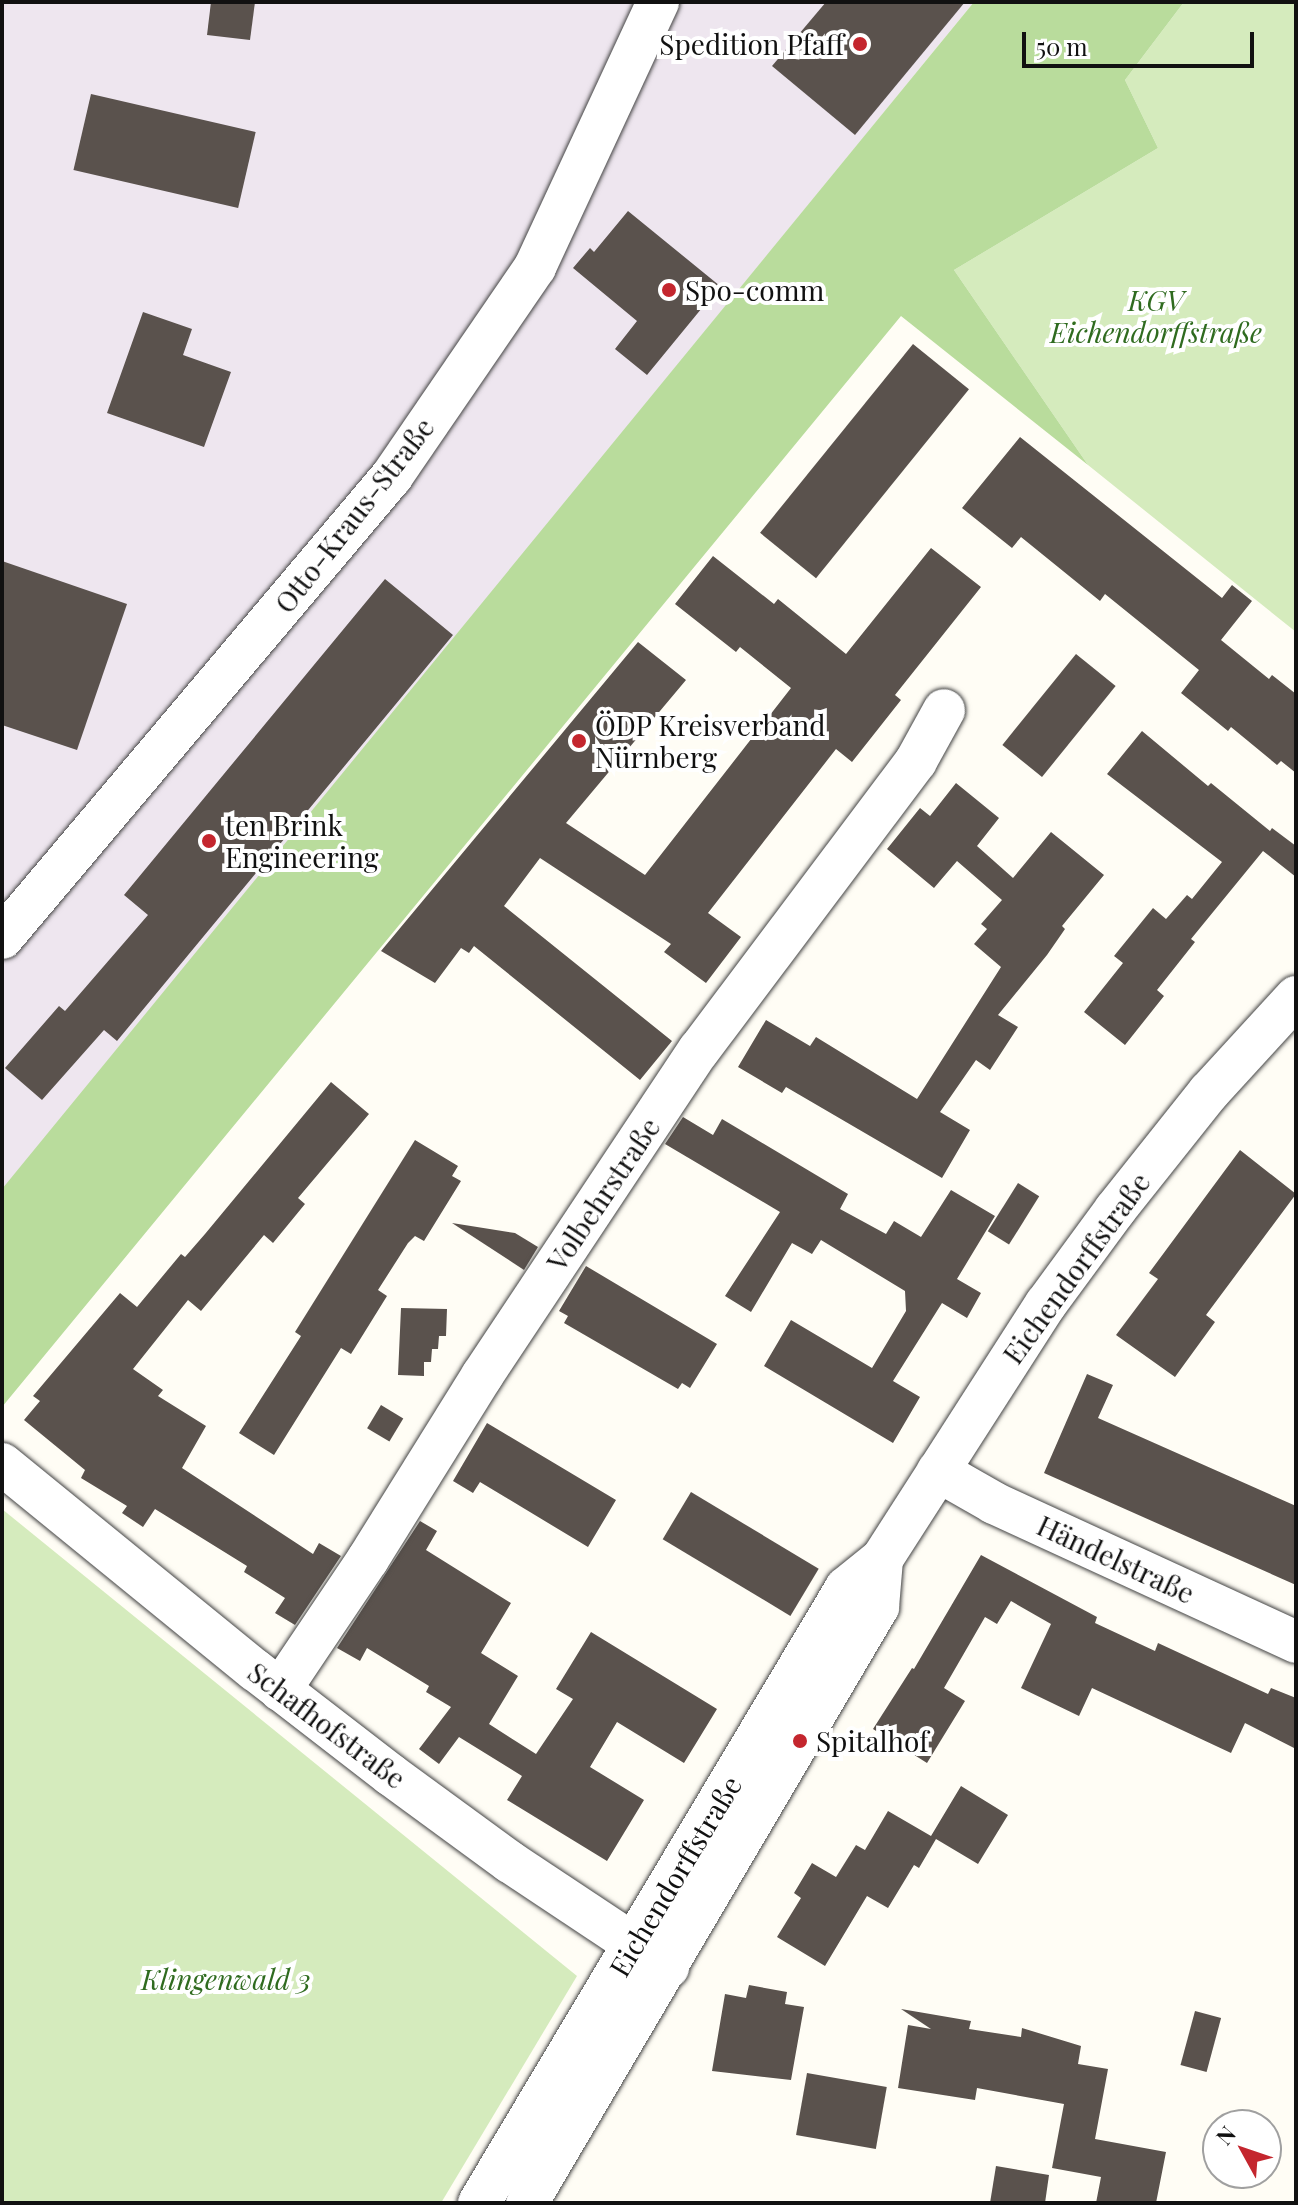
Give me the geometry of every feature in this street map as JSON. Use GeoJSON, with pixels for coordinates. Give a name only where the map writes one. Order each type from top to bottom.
{"type":"FeatureCollection","features":[{"type":"Feature","properties":{"kind":"street","name":"Otto-Kraus-Straße"},"geometry":{"type":"LineString","coordinates":[[2,938],[392,476],[535,267],[658,2]]}},
{"type":"Feature","properties":{"kind":"street","name":"Volbehrstraße"},"geometry":{"type":"LineString","coordinates":[[280,1690],[368,1559],[502,1346],[699,1050],[916,761],[944,710]]}},
{"type":"Feature","properties":{"kind":"street","name":"Eichendorffstraße"},"geometry":{"type":"LineString","coordinates":[[479,2203],[650,1957],[878,1607],[882,1559],[1046,1304],[1115,1210],[1209,1092],[1296,997]]}},
{"type":"Feature","properties":{"kind":"street","name":"Schafhofstraße"},"geometry":{"type":"LineString","coordinates":[[2,1464],[280,1690],[510,1862],[650,1957]]}},
{"type":"Feature","properties":{"kind":"street","name":"Händelstraße"},"geometry":{"type":"LineString","coordinates":[[938,1471],[994,1503],[1296,1642]]}},
{"type":"Feature","properties":{"kind":"street","name":"Eichendorffstraße"},"geometry":{"type":"LineString","coordinates":[[527,2203],[650,1957]]}},
{"type":"Feature","properties":{"kind":"shaded area"},"geometry":{"type":"Polygon","coordinates":[[[2,2],[974,2],[2,1192],[2,2]]]}},
{"type":"Feature","properties":{"kind":"green space"},"geometry":{"type":"Polygon","coordinates":[[[974,2],[1184,2],[1125,80],[1158,148],[954,270],[1088,465],[901,316],[2,1407],[2,1189],[974,2]]]}},
{"type":"Feature","properties":{"kind":"green space","name":"KGV Eichendorffstraße"},"geometry":{"type":"Polygon","coordinates":[[[1184,2],[1296,2],[1296,632],[1088,465],[954,270],[1158,148],[1125,80],[1184,2]]]}},
{"type":"Feature","properties":{"kind":"green space","name":"Klingenwald 3"},"geometry":{"type":"Polygon","coordinates":[[[2,1509],[577,1976],[441,2203],[2,2203],[2,1509]]]}},
{"type":"Feature","properties":{"kind":"building"},"geometry":{"type":"Polygon","coordinates":[[[211,2],[255,2],[250,40],[207,35],[211,2]]]}},
{"type":"Feature","properties":{"kind":"building"},"geometry":{"type":"Polygon","coordinates":[[[826,2],[965,2],[855,135],[772,66],[826,2]]]}},
{"type":"Feature","properties":{"kind":"building"},"geometry":{"type":"Polygon","coordinates":[[[91,94],[256,132],[238,208],[73,170],[91,94]]]}},
{"type":"Feature","properties":{"kind":"building"},"geometry":{"type":"Polygon","coordinates":[[[628,211],[720,286],[647,375],[615,349],[637,321],[573,268],[590,248],[594,252],[628,211]]]}},
{"type":"Feature","properties":{"kind":"building"},"geometry":{"type":"Polygon","coordinates":[[[143,312],[192,329],[183,355],[231,372],[204,447],[107,413],[143,312]]]}},
{"type":"Feature","properties":{"kind":"building"},"geometry":{"type":"Polygon","coordinates":[[[913,344],[969,389],[816,578],[760,533],[913,344]]]}},
{"type":"Feature","properties":{"kind":"building"},"geometry":{"type":"Polygon","coordinates":[[[1020,437],[1222,598],[1232,585],[1252,601],[1221,640],[1269,679],[1272,675],[1296,694],[1296,773],[1281,761],[1277,765],[1231,727],[1228,731],[1181,693],[1199,670],[1105,594],[1100,601],[1021,537],[1012,548],[962,508],[1020,437]]]}},
{"type":"Feature","properties":{"kind":"building"},"geometry":{"type":"Polygon","coordinates":[[[931,548],[981,587],[895,695],[901,700],[852,762],[836,749],[708,913],[741,937],[706,983],[664,952],[671,944],[540,858],[504,906],[672,1041],[640,1080],[474,946],[469,953],[461,948],[435,983],[381,951],[638,642],[686,680],[566,823],[645,875],[791,688],[740,647],[736,652],[675,604],[713,556],[774,604],[778,599],[846,654],[931,548]]]}},
{"type":"Feature","properties":{"kind":"building"},"geometry":{"type":"Polygon","coordinates":[[[2,561],[127,604],[77,750],[2,725],[2,561]]]}},
{"type":"Feature","properties":{"kind":"building"},"geometry":{"type":"Polygon","coordinates":[[[385,579],[453,635],[117,1041],[104,1030],[42,1100],[5,1068],[59,1006],[65,1011],[148,915],[124,895],[385,579]]]}},
{"type":"Feature","properties":{"kind":"building"},"geometry":{"type":"Polygon","coordinates":[[[1076,654],[1116,686],[1042,777],[1002,745],[1076,654]]]}},
{"type":"Feature","properties":{"kind":"building"},"geometry":{"type":"Polygon","coordinates":[[[1142,731],[1208,786],[1211,783],[1270,831],[1272,828],[1296,846],[1296,877],[1263,851],[1191,939],[1195,942],[1157,990],[1164,996],[1125,1045],[1084,1012],[1123,963],[1114,956],[1153,908],[1166,919],[1187,895],[1192,899],[1222,862],[1107,774],[1142,731]]]}},
{"type":"Feature","properties":{"kind":"building"},"geometry":{"type":"Polygon","coordinates":[[[956,783],[999,818],[977,846],[1013,878],[1051,832],[1104,875],[1062,926],[1065,929],[1047,955],[998,1015],[1018,1027],[990,1070],[976,1060],[940,1112],[970,1130],[942,1178],[786,1087],[782,1093],[738,1067],[766,1020],[810,1046],[816,1037],[917,1099],[1001,967],[974,944],[987,929],[981,924],[1002,900],[957,861],[934,888],[887,849],[920,808],[930,816],[956,783]]]}},
{"type":"Feature","properties":{"kind":"building"},"geometry":{"type":"Polygon","coordinates":[[[331,1082],[369,1114],[298,1198],[305,1204],[273,1243],[264,1235],[201,1311],[188,1300],[133,1369],[163,1390],[158,1396],[206,1426],[182,1468],[313,1554],[319,1543],[341,1556],[295,1625],[275,1613],[285,1598],[244,1572],[247,1566],[155,1509],[143,1527],[122,1513],[127,1506],[81,1478],[85,1470],[24,1420],[40,1401],[33,1396],[120,1293],[137,1307],[181,1254],[185,1257],[205,1234],[331,1082]]]}},
{"type":"Feature","properties":{"kind":"building"},"geometry":{"type":"Polygon","coordinates":[[[683,1117],[713,1135],[722,1119],[848,1194],[840,1209],[886,1234],[894,1221],[921,1237],[951,1190],[995,1216],[957,1279],[981,1293],[967,1318],[942,1303],[893,1381],[920,1397],[893,1443],[764,1366],[791,1320],[872,1368],[906,1311],[905,1291],[821,1240],[812,1254],[792,1243],[751,1312],[725,1296],[780,1212],[665,1144],[683,1117]]]}},
{"type":"Feature","properties":{"kind":"building"},"geometry":{"type":"Polygon","coordinates":[[[415,1140],[458,1166],[452,1176],[461,1181],[424,1241],[415,1236],[408,1243],[378,1290],[387,1296],[351,1354],[341,1348],[274,1455],[239,1433],[301,1336],[295,1332],[415,1140]]]}},
{"type":"Feature","properties":{"kind":"building"},"geometry":{"type":"Polygon","coordinates":[[[1240,1150],[1296,1194],[1206,1315],[1215,1322],[1175,1377],[1116,1335],[1158,1279],[1149,1273],[1240,1150]]]}},
{"type":"Feature","properties":{"kind":"building"},"geometry":{"type":"Polygon","coordinates":[[[1018,1183],[1039,1196],[1009,1245],[988,1231],[1018,1183]]]}},
{"type":"Feature","properties":{"kind":"building"},"geometry":{"type":"Polygon","coordinates":[[[452,1223],[515,1233],[538,1247],[524,1270],[452,1223]]]}},
{"type":"Feature","properties":{"kind":"building"},"geometry":{"type":"Polygon","coordinates":[[[586,1266],[717,1344],[690,1388],[682,1383],[678,1389],[564,1323],[568,1316],[559,1311],[586,1266]]]}},
{"type":"Feature","properties":{"kind":"building"},"geometry":{"type":"Polygon","coordinates":[[[401,1308],[447,1309],[446,1336],[439,1336],[438,1349],[432,1349],[431,1362],[424,1362],[424,1376],[398,1375],[401,1308]]]}},
{"type":"Feature","properties":{"kind":"building"},"geometry":{"type":"Polygon","coordinates":[[[1087,1374],[1113,1385],[1098,1418],[1296,1506],[1296,1585],[1044,1473],[1087,1374]]]}},
{"type":"Feature","properties":{"kind":"building"},"geometry":{"type":"Polygon","coordinates":[[[381,1405],[403,1418],[389,1442],[367,1428],[381,1405]]]}},
{"type":"Feature","properties":{"kind":"building"},"geometry":{"type":"Polygon","coordinates":[[[487,1423],[616,1500],[588,1547],[480,1482],[473,1493],[453,1481],[487,1423]]]}},
{"type":"Feature","properties":{"kind":"building"},"geometry":{"type":"Polygon","coordinates":[[[691,1492],[819,1569],[790,1616],[663,1539],[691,1492]]]}},
{"type":"Feature","properties":{"kind":"building"},"geometry":{"type":"Polygon","coordinates":[[[420,1521],[437,1531],[426,1550],[511,1603],[481,1653],[518,1676],[489,1724],[536,1754],[573,1699],[556,1689],[591,1632],[717,1709],[684,1763],[617,1722],[590,1767],[644,1800],[607,1861],[507,1800],[522,1776],[459,1737],[439,1764],[419,1749],[451,1707],[426,1692],[429,1686],[367,1648],[360,1661],[337,1648],[420,1521]]]}},
{"type":"Feature","properties":{"kind":"building"},"geometry":{"type":"Polygon","coordinates":[[[981,1555],[1097,1617],[1095,1623],[1155,1651],[1158,1643],[1268,1694],[1271,1688],[1296,1698],[1296,1749],[1245,1723],[1231,1753],[1092,1688],[1079,1716],[1021,1688],[1051,1624],[1011,1601],[997,1624],[985,1617],[944,1688],[965,1701],[927,1763],[873,1729],[914,1669],[981,1555]]]}},
{"type":"Feature","properties":{"kind":"building"},"geometry":{"type":"Polygon","coordinates":[[[961,1786],[1008,1815],[978,1864],[936,1839],[919,1868],[914,1865],[888,1908],[867,1896],[825,1966],[777,1937],[801,1898],[794,1893],[812,1863],[836,1877],[856,1845],[865,1850],[888,1811],[931,1836],[961,1786]]]}},
{"type":"Feature","properties":{"kind":"building"},"geometry":{"type":"Polygon","coordinates":[[[749,1985],[787,1992],[785,2004],[804,2007],[791,2080],[712,2071],[725,1994],[746,1998],[749,1985]]]}},
{"type":"Feature","properties":{"kind":"building"},"geometry":{"type":"Polygon","coordinates":[[[901,2009],[971,2021],[969,2029],[1021,2037],[1022,2028],[1081,2046],[1078,2064],[1108,2069],[1095,2139],[1166,2152],[1156,2203],[1096,2203],[1101,2177],[1052,2168],[1064,2104],[977,2088],[975,2100],[898,2088],[908,2025],[931,2029],[901,2009]]]}},
{"type":"Feature","properties":{"kind":"building"},"geometry":{"type":"Polygon","coordinates":[[[1195,2011],[1221,2018],[1207,2072],[1181,2065],[1195,2011]]]}},
{"type":"Feature","properties":{"kind":"building"},"geometry":{"type":"Polygon","coordinates":[[[807,2073],[887,2087],[876,2149],[796,2135],[807,2073]]]}},
{"type":"Feature","properties":{"kind":"building"},"geometry":{"type":"Polygon","coordinates":[[[996,2166],[1049,2175],[1045,2203],[990,2203],[996,2166]]]}},
{"type":"Feature","properties":{"kind":"place","name":"Spedition Pfaff"},"geometry":{"type":"Point","coordinates":[860,44]}},
{"type":"Feature","properties":{"kind":"place","name":"Spo-comm"},"geometry":{"type":"Point","coordinates":[669,290]}},
{"type":"Feature","properties":{"kind":"place","name":"ÖDP Kreisverband Nürnberg"},"geometry":{"type":"Point","coordinates":[579,741]}},
{"type":"Feature","properties":{"kind":"place","name":"ten Brink Engineering"},"geometry":{"type":"Point","coordinates":[209,841]}},
{"type":"Feature","properties":{"kind":"place","name":"Spitalhof"},"geometry":{"type":"Point","coordinates":[800,1741]}}]}
